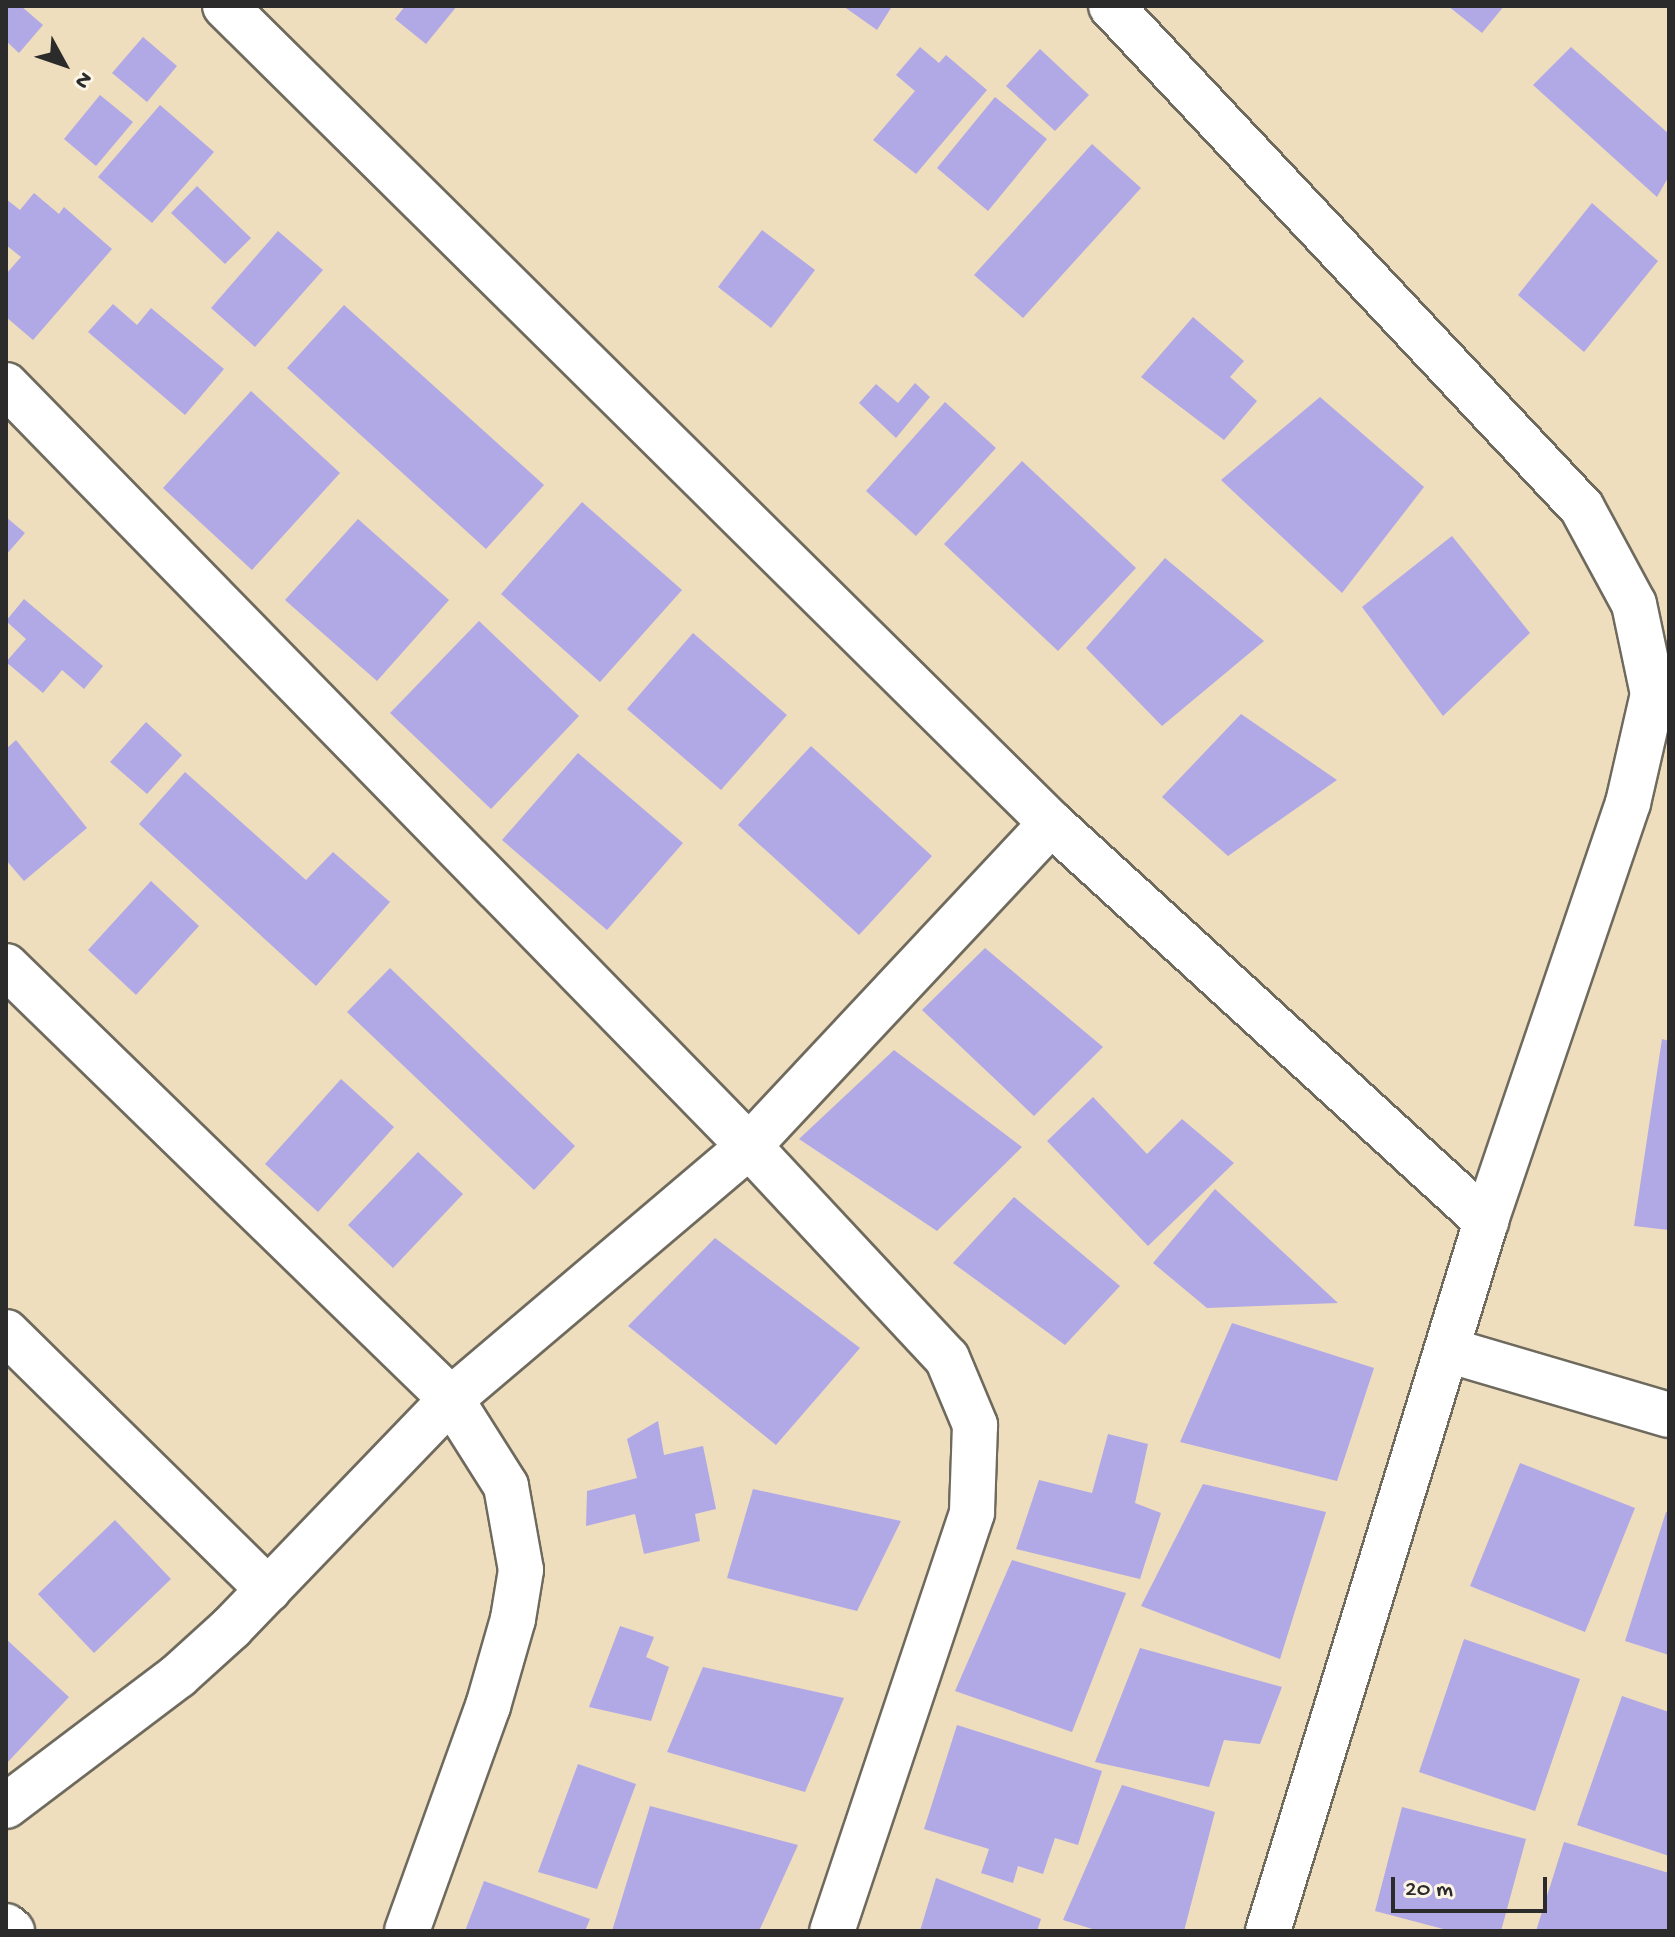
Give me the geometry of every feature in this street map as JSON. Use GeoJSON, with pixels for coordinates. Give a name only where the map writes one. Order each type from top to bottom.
{"type":"FeatureCollection","features":[{"type":"Feature","properties":{"kind":"street"},"geometry":{"type":"LineString","coordinates":[[225,6],[1051,823],[1486,1221]]}},
{"type":"Feature","properties":{"kind":"street"},"geometry":{"type":"LineString","coordinates":[[1111,6],[1582,508],[1634,604],[1661,693],[1628,803],[1486,1221],[1268,1931]]}},
{"type":"Feature","properties":{"kind":"street"},"geometry":{"type":"LineString","coordinates":[[6,385],[749,1146],[947,1358],[975,1425],[972,1513],[832,1931]]}},
{"type":"Feature","properties":{"kind":"street"},"geometry":{"type":"LineString","coordinates":[[6,1806],[178,1676],[269,1590],[451,1399],[749,1146],[1051,823]]}},
{"type":"Feature","properties":{"kind":"street"},"geometry":{"type":"LineString","coordinates":[[6,966],[451,1399],[506,1486],[521,1570],[488,1706],[407,1931]]}},
{"type":"Feature","properties":{"kind":"street"},"geometry":{"type":"LineString","coordinates":[[6,1332],[269,1590]]}},
{"type":"Feature","properties":{"kind":"street"},"geometry":{"type":"LineString","coordinates":[[1448,1350],[1669,1415]]}},
{"type":"Feature","properties":{"kind":"street"},"geometry":{"type":"LineString","coordinates":[[6,1926],[12,1931]]}},
{"type":"Feature","properties":{"kind":"building"},"geometry":{"type":"Polygon","coordinates":[[[6,6],[21,6],[43,25],[19,53],[6,41],[6,6]]]}},
{"type":"Feature","properties":{"kind":"building"},"geometry":{"type":"Polygon","coordinates":[[[405,6],[457,6],[426,44],[395,19],[405,6]]]}},
{"type":"Feature","properties":{"kind":"building"},"geometry":{"type":"Polygon","coordinates":[[[843,6],[888,6],[891,8],[877,30],[843,6]]]}},
{"type":"Feature","properties":{"kind":"building"},"geometry":{"type":"Polygon","coordinates":[[[1448,6],[1504,6],[1482,33],[1448,6]]]}},
{"type":"Feature","properties":{"kind":"building"},"geometry":{"type":"Polygon","coordinates":[[[143,37],[177,66],[147,102],[112,73],[143,37]]]}},
{"type":"Feature","properties":{"kind":"building"},"geometry":{"type":"Polygon","coordinates":[[[920,47],[939,63],[946,55],[987,90],[916,174],[873,140],[915,91],[896,75],[920,47]]]}},
{"type":"Feature","properties":{"kind":"building"},"geometry":{"type":"Polygon","coordinates":[[[1571,47],[1669,134],[1669,176],[1657,197],[1533,85],[1571,47]]]}},
{"type":"Feature","properties":{"kind":"building"},"geometry":{"type":"Polygon","coordinates":[[[1040,49],[1089,95],[1055,131],[1006,86],[1040,49]]]}},
{"type":"Feature","properties":{"kind":"building"},"geometry":{"type":"Polygon","coordinates":[[[100,95],[133,122],[96,166],[64,139],[100,95]]]}},
{"type":"Feature","properties":{"kind":"building"},"geometry":{"type":"Polygon","coordinates":[[[995,97],[1047,139],[988,211],[937,168],[995,97]]]}},
{"type":"Feature","properties":{"kind":"building"},"geometry":{"type":"Polygon","coordinates":[[[160,105],[214,152],[152,223],[98,177],[160,105]]]}},
{"type":"Feature","properties":{"kind":"building"},"geometry":{"type":"Polygon","coordinates":[[[1092,144],[1141,188],[1023,318],[974,275],[1092,144]]]}},
{"type":"Feature","properties":{"kind":"building"},"geometry":{"type":"Polygon","coordinates":[[[197,186],[251,238],[225,264],[171,213],[197,186]]]}},
{"type":"Feature","properties":{"kind":"building"},"geometry":{"type":"Polygon","coordinates":[[[34,193],[59,214],[64,207],[112,249],[33,340],[6,317],[6,274],[21,257],[6,245],[6,199],[20,210],[34,193]]]}},
{"type":"Feature","properties":{"kind":"building"},"geometry":{"type":"Polygon","coordinates":[[[1592,203],[1658,261],[1584,352],[1518,295],[1592,203]]]}},
{"type":"Feature","properties":{"kind":"building"},"geometry":{"type":"Polygon","coordinates":[[[762,230],[815,270],[771,328],[718,287],[762,230]]]}},
{"type":"Feature","properties":{"kind":"building"},"geometry":{"type":"Polygon","coordinates":[[[278,231],[323,270],[255,347],[211,308],[278,231]]]}},
{"type":"Feature","properties":{"kind":"building"},"geometry":{"type":"Polygon","coordinates":[[[113,304],[137,325],[151,308],[224,369],[185,415],[88,332],[113,304]]]}},
{"type":"Feature","properties":{"kind":"building"},"geometry":{"type":"Polygon","coordinates":[[[344,305],[544,485],[486,549],[287,368],[344,305]]]}},
{"type":"Feature","properties":{"kind":"building"},"geometry":{"type":"Polygon","coordinates":[[[1193,317],[1244,361],[1230,377],[1257,401],[1224,440],[1141,377],[1193,317]]]}},
{"type":"Feature","properties":{"kind":"building"},"geometry":{"type":"Polygon","coordinates":[[[915,383],[930,397],[896,438],[859,403],[876,384],[898,403],[915,383]]]}},
{"type":"Feature","properties":{"kind":"building"},"geometry":{"type":"Polygon","coordinates":[[[251,391],[340,473],[252,570],[163,488],[251,391]]]}},
{"type":"Feature","properties":{"kind":"building"},"geometry":{"type":"Polygon","coordinates":[[[1320,397],[1424,487],[1342,593],[1221,480],[1320,397]]]}},
{"type":"Feature","properties":{"kind":"building"},"geometry":{"type":"Polygon","coordinates":[[[945,402],[996,448],[916,536],[866,491],[945,402]]]}},
{"type":"Feature","properties":{"kind":"building"},"geometry":{"type":"Polygon","coordinates":[[[1022,461],[1136,568],[1058,651],[944,544],[1022,461]]]}},
{"type":"Feature","properties":{"kind":"building"},"geometry":{"type":"Polygon","coordinates":[[[582,502],[682,590],[600,682],[501,594],[582,502]]]}},
{"type":"Feature","properties":{"kind":"building"},"geometry":{"type":"Polygon","coordinates":[[[6,517],[25,533],[6,555],[6,517]]]}},
{"type":"Feature","properties":{"kind":"building"},"geometry":{"type":"Polygon","coordinates":[[[358,519],[449,600],[377,681],[285,600],[358,519]]]}},
{"type":"Feature","properties":{"kind":"building"},"geometry":{"type":"Polygon","coordinates":[[[1452,536],[1530,633],[1443,716],[1362,607],[1452,536]]]}},
{"type":"Feature","properties":{"kind":"building"},"geometry":{"type":"Polygon","coordinates":[[[1165,558],[1264,641],[1162,726],[1086,648],[1165,558]]]}},
{"type":"Feature","properties":{"kind":"building"},"geometry":{"type":"Polygon","coordinates":[[[24,599],[103,666],[84,689],[62,670],[43,693],[6,662],[26,639],[6,621],[24,599]]]}},
{"type":"Feature","properties":{"kind":"building"},"geometry":{"type":"Polygon","coordinates":[[[479,621],[579,716],[491,809],[390,713],[479,621]]]}},
{"type":"Feature","properties":{"kind":"building"},"geometry":{"type":"Polygon","coordinates":[[[693,633],[787,715],[721,790],[627,709],[693,633]]]}},
{"type":"Feature","properties":{"kind":"building"},"geometry":{"type":"Polygon","coordinates":[[[1241,714],[1337,780],[1228,856],[1162,797],[1241,714]]]}},
{"type":"Feature","properties":{"kind":"building"},"geometry":{"type":"Polygon","coordinates":[[[146,722],[182,755],[147,794],[110,762],[146,722]]]}},
{"type":"Feature","properties":{"kind":"building"},"geometry":{"type":"Polygon","coordinates":[[[16,740],[87,828],[24,881],[6,860],[6,749],[16,740]]]}},
{"type":"Feature","properties":{"kind":"building"},"geometry":{"type":"Polygon","coordinates":[[[811,746],[932,856],[859,935],[738,825],[811,746]]]}},
{"type":"Feature","properties":{"kind":"building"},"geometry":{"type":"Polygon","coordinates":[[[578,753],[683,843],[607,930],[502,840],[578,753]]]}},
{"type":"Feature","properties":{"kind":"building"},"geometry":{"type":"Polygon","coordinates":[[[185,772],[306,880],[333,852],[390,902],[316,986],[139,824],[185,772]]]}},
{"type":"Feature","properties":{"kind":"building"},"geometry":{"type":"Polygon","coordinates":[[[151,881],[199,926],[136,995],[88,950],[151,881]]]}},
{"type":"Feature","properties":{"kind":"building"},"geometry":{"type":"Polygon","coordinates":[[[985,948],[1103,1047],[1034,1116],[922,1010],[985,948]]]}},
{"type":"Feature","properties":{"kind":"building"},"geometry":{"type":"Polygon","coordinates":[[[390,968],[575,1146],[534,1190],[347,1012],[390,968]]]}},
{"type":"Feature","properties":{"kind":"building"},"geometry":{"type":"Polygon","coordinates":[[[1662,1039],[1669,1041],[1669,1230],[1634,1226],[1662,1039]]]}},
{"type":"Feature","properties":{"kind":"building"},"geometry":{"type":"Polygon","coordinates":[[[894,1050],[1022,1147],[937,1231],[799,1139],[894,1050]]]}},
{"type":"Feature","properties":{"kind":"building"},"geometry":{"type":"Polygon","coordinates":[[[341,1079],[394,1127],[318,1212],[265,1164],[341,1079]]]}},
{"type":"Feature","properties":{"kind":"building"},"geometry":{"type":"Polygon","coordinates":[[[1093,1097],[1147,1154],[1182,1119],[1234,1163],[1148,1246],[1047,1141],[1093,1097]]]}},
{"type":"Feature","properties":{"kind":"building"},"geometry":{"type":"Polygon","coordinates":[[[418,1152],[463,1194],[393,1268],[348,1225],[418,1152]]]}},
{"type":"Feature","properties":{"kind":"building"},"geometry":{"type":"Polygon","coordinates":[[[1215,1189],[1338,1303],[1207,1308],[1153,1263],[1215,1189]]]}},
{"type":"Feature","properties":{"kind":"building"},"geometry":{"type":"Polygon","coordinates":[[[1014,1197],[1120,1286],[1065,1345],[953,1263],[1014,1197]]]}},
{"type":"Feature","properties":{"kind":"building"},"geometry":{"type":"Polygon","coordinates":[[[715,1238],[860,1348],[776,1445],[628,1326],[715,1238]]]}},
{"type":"Feature","properties":{"kind":"building"},"geometry":{"type":"Polygon","coordinates":[[[1232,1323],[1374,1368],[1337,1481],[1180,1442],[1232,1323]]]}},
{"type":"Feature","properties":{"kind":"building"},"geometry":{"type":"Polygon","coordinates":[[[658,1421],[664,1455],[703,1446],[716,1509],[695,1514],[700,1541],[644,1554],[635,1514],[586,1526],[587,1491],[637,1478],[627,1439],[658,1421]]]}},
{"type":"Feature","properties":{"kind":"building"},"geometry":{"type":"Polygon","coordinates":[[[1108,1434],[1148,1444],[1135,1503],[1161,1513],[1140,1579],[1016,1549],[1039,1480],[1092,1493],[1108,1434]]]}},
{"type":"Feature","properties":{"kind":"building"},"geometry":{"type":"Polygon","coordinates":[[[1520,1463],[1635,1508],[1585,1632],[1470,1586],[1520,1463]]]}},
{"type":"Feature","properties":{"kind":"building"},"geometry":{"type":"Polygon","coordinates":[[[1203,1484],[1326,1512],[1280,1659],[1141,1606],[1203,1484]]]}},
{"type":"Feature","properties":{"kind":"building"},"geometry":{"type":"Polygon","coordinates":[[[753,1489],[901,1521],[857,1611],[727,1578],[753,1489]]]}},
{"type":"Feature","properties":{"kind":"building"},"geometry":{"type":"Polygon","coordinates":[[[1666,1512],[1669,1513],[1669,1655],[1625,1641],[1666,1512]]]}},
{"type":"Feature","properties":{"kind":"building"},"geometry":{"type":"Polygon","coordinates":[[[115,1520],[171,1579],[94,1653],[38,1594],[115,1520]]]}},
{"type":"Feature","properties":{"kind":"building"},"geometry":{"type":"Polygon","coordinates":[[[1012,1560],[1126,1593],[1072,1732],[955,1691],[1012,1560]]]}},
{"type":"Feature","properties":{"kind":"building"},"geometry":{"type":"Polygon","coordinates":[[[620,1626],[654,1637],[646,1657],[669,1667],[651,1721],[589,1707],[620,1626]]]}},
{"type":"Feature","properties":{"kind":"building"},"geometry":{"type":"Polygon","coordinates":[[[6,1639],[69,1697],[6,1764],[6,1639]]]}},
{"type":"Feature","properties":{"kind":"building"},"geometry":{"type":"Polygon","coordinates":[[[1464,1639],[1580,1679],[1535,1811],[1419,1772],[1464,1639]]]}},
{"type":"Feature","properties":{"kind":"building"},"geometry":{"type":"Polygon","coordinates":[[[1140,1648],[1282,1687],[1260,1744],[1224,1740],[1209,1787],[1095,1762],[1140,1648]]]}},
{"type":"Feature","properties":{"kind":"building"},"geometry":{"type":"Polygon","coordinates":[[[703,1667],[844,1698],[805,1792],[667,1752],[703,1667]]]}},
{"type":"Feature","properties":{"kind":"building"},"geometry":{"type":"Polygon","coordinates":[[[1622,1696],[1669,1712],[1669,1856],[1577,1825],[1622,1696]]]}},
{"type":"Feature","properties":{"kind":"building"},"geometry":{"type":"Polygon","coordinates":[[[957,1725],[1102,1771],[1078,1845],[1055,1838],[1043,1874],[1018,1866],[1013,1883],[981,1873],[989,1849],[924,1829],[957,1725]]]}},
{"type":"Feature","properties":{"kind":"building"},"geometry":{"type":"Polygon","coordinates":[[[578,1764],[636,1784],[597,1889],[538,1872],[578,1764]]]}},
{"type":"Feature","properties":{"kind":"building"},"geometry":{"type":"Polygon","coordinates":[[[1122,1785],[1215,1812],[1184,1931],[1099,1931],[1063,1920],[1122,1785]]]}},
{"type":"Feature","properties":{"kind":"building"},"geometry":{"type":"Polygon","coordinates":[[[650,1806],[798,1845],[759,1931],[612,1931],[650,1806]]]}},
{"type":"Feature","properties":{"kind":"building"},"geometry":{"type":"Polygon","coordinates":[[[1402,1807],[1526,1839],[1501,1931],[1451,1931],[1375,1911],[1402,1807]]]}},
{"type":"Feature","properties":{"kind":"building"},"geometry":{"type":"Polygon","coordinates":[[[1564,1842],[1669,1873],[1669,1931],[1536,1931],[1564,1842]]]}},
{"type":"Feature","properties":{"kind":"building"},"geometry":{"type":"Polygon","coordinates":[[[936,1878],[1041,1919],[1037,1931],[920,1931],[936,1878]]]}},
{"type":"Feature","properties":{"kind":"building"},"geometry":{"type":"Polygon","coordinates":[[[484,1881],[590,1919],[585,1931],[465,1931],[484,1881]]]}}]}
